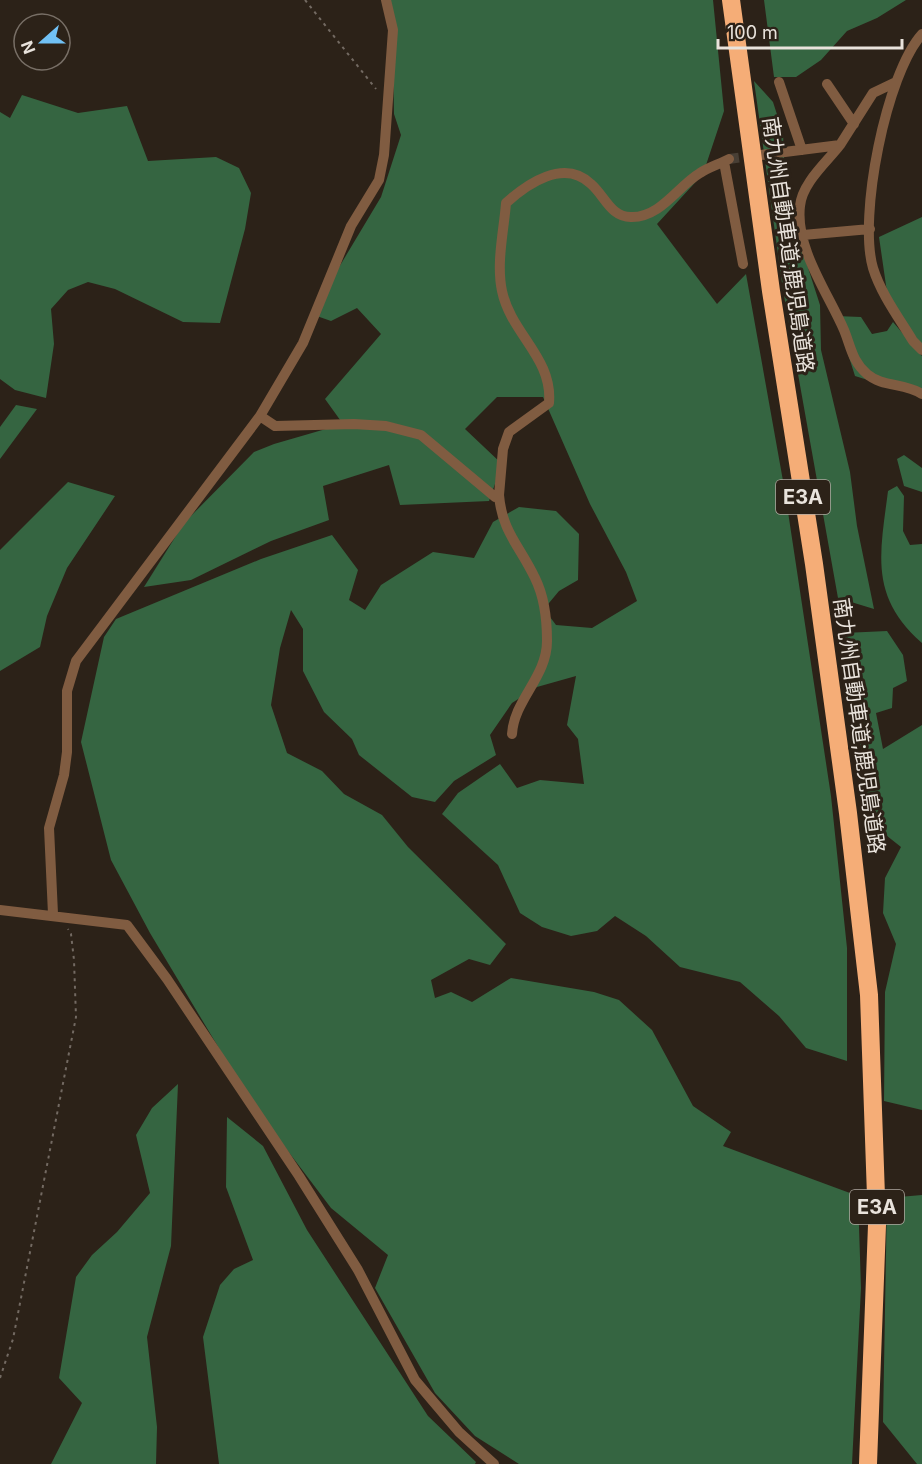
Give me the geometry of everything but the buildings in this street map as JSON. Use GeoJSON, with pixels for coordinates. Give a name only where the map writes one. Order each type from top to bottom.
{"type":"FeatureCollection","features":[{"type":"Feature","properties":{"kind":"highway","name":"南九州自動車道;鹿児島道路"},"geometry":{"type":"LineString","coordinates":[[731,0],[771,291],[814,564],[849,813],[869,995],[877,1225],[868,1464]]}},
{"type":"Feature","properties":{"kind":"street"},"geometry":{"type":"LineString","coordinates":[[55,914],[49,828],[64,775],[67,752],[67,691],[76,661],[260,416],[303,344],[351,226],[379,180],[384,155],[386,102],[393,30],[386,0]]}},
{"type":"Feature","properties":{"kind":"street"},"geometry":{"type":"LineString","coordinates":[[922,34],[909,51],[896,82],[879,139],[870,212],[873,267],[913,341],[922,350]]}},
{"type":"Feature","properties":{"kind":"street"},"geometry":{"type":"LineString","coordinates":[[779,82],[802,150]]}},
{"type":"Feature","properties":{"kind":"street"},"geometry":{"type":"LineString","coordinates":[[896,82],[873,93],[840,145],[807,188],[800,205],[803,234],[814,271],[844,331],[854,361],[876,381],[922,394]]}},
{"type":"Feature","properties":{"kind":"street"},"geometry":{"type":"LineString","coordinates":[[827,84],[854,124]]}},
{"type":"Feature","properties":{"kind":"street"},"geometry":{"type":"LineString","coordinates":[[761,155],[840,145]]}},
{"type":"Feature","properties":{"kind":"street"},"geometry":{"type":"LineString","coordinates":[[512,734],[513,720],[542,670],[547,642],[542,594],[535,576],[508,535],[500,512],[499,495],[503,449],[509,432],[549,403],[550,390],[541,360],[518,331],[502,291],[506,203],[528,183],[553,174],[575,175],[591,183],[610,208],[623,216],[633,218],[651,214],[699,173],[726,160],[744,264]]}},
{"type":"Feature","properties":{"kind":"street"},"geometry":{"type":"LineString","coordinates":[[803,234],[870,229]]}},
{"type":"Feature","properties":{"kind":"street"},"geometry":{"type":"LineString","coordinates":[[260,416],[274,426],[354,424],[386,426],[421,435],[495,497],[499,495]]}},
{"type":"Feature","properties":{"kind":"street"},"geometry":{"type":"LineString","coordinates":[[0,910],[55,914],[127,925],[173,988],[305,1185],[358,1270],[415,1380],[459,1432],[494,1464]]}},
{"type":"Feature","properties":{"kind":"path"},"geometry":{"type":"LineString","coordinates":[[305,0],[386,102]]}},
{"type":"Feature","properties":{"kind":"path"},"geometry":{"type":"LineString","coordinates":[[0,1378],[15,1329],[76,1017],[71,934],[55,914]]}},
{"type":"Feature","properties":{"kind":"green space"},"geometry":{"type":"Polygon","coordinates":[[[385,0],[713,0],[724,111],[703,174],[657,224],[717,304],[746,274],[785,492],[831,796],[847,948],[847,1061],[806,1048],[779,1016],[740,982],[680,967],[646,936],[615,916],[597,931],[571,936],[542,927],[520,913],[498,865],[442,814],[458,793],[500,764],[517,788],[540,780],[584,784],[578,739],[567,725],[576,676],[537,687],[512,703],[490,735],[496,755],[454,781],[435,802],[412,797],[359,755],[352,739],[324,712],[303,671],[303,629],[291,610],[280,648],[271,705],[287,753],[322,771],[344,794],[382,815],[408,847],[506,944],[490,965],[469,959],[431,980],[435,998],[451,992],[472,1002],[511,978],[594,992],[619,1000],[652,1030],[693,1106],[731,1132],[723,1146],[858,1196],[861,1288],[852,1464],[519,1464],[475,1436],[435,1393],[375,1288],[388,1255],[331,1208],[253,1105],[150,933],[111,860],[81,742],[104,637],[116,619],[261,559],[332,535],[358,570],[349,600],[365,610],[381,585],[433,552],[474,558],[493,522],[519,507],[556,511],[579,534],[578,580],[559,591],[544,609],[556,625],[592,628],[637,601],[626,572],[590,504],[543,397],[497,397],[465,429],[502,464],[489,501],[400,505],[389,465],[323,486],[329,520],[271,541],[191,580],[144,587],[184,523],[254,452],[343,424],[325,399],[381,334],[357,308],[331,321],[311,314],[381,197],[401,135],[394,114],[393,58],[385,0]]]}},
{"type":"Feature","properties":{"kind":"green space"},"geometry":{"type":"Polygon","coordinates":[[[764,0],[906,0],[877,18],[847,31],[821,60],[796,77],[774,77],[764,0]]]}},
{"type":"Feature","properties":{"kind":"green space"},"geometry":{"type":"Polygon","coordinates":[[[754,81],[773,102],[783,133],[785,181],[794,224],[820,305],[821,350],[850,472],[857,526],[874,609],[838,598],[783,290],[754,81]]]}},
{"type":"Feature","properties":{"kind":"green space"},"geometry":{"type":"Polygon","coordinates":[[[22,95],[78,113],[127,106],[148,161],[216,157],[239,168],[251,193],[245,229],[220,323],[183,322],[115,289],[88,282],[68,290],[51,309],[54,344],[46,398],[15,390],[0,379],[0,112],[10,118],[22,95]]]}},
{"type":"Feature","properties":{"kind":"green space"},"geometry":{"type":"Polygon","coordinates":[[[922,217],[922,346],[888,299],[879,237],[922,217]]]}},
{"type":"Feature","properties":{"kind":"green space"},"geometry":{"type":"Polygon","coordinates":[[[836,316],[861,317],[872,334],[887,331],[893,322],[922,356],[922,397],[855,376],[836,316]]]}},
{"type":"Feature","properties":{"kind":"green space"},"geometry":{"type":"Polygon","coordinates":[[[16,405],[37,409],[0,459],[0,427],[16,405]]]}},
{"type":"Feature","properties":{"kind":"green space"},"geometry":{"type":"Polygon","coordinates":[[[904,455],[922,468],[922,492],[904,486],[897,459],[904,455]]]}},
{"type":"Feature","properties":{"kind":"green space"},"geometry":{"type":"Polygon","coordinates":[[[68,482],[115,496],[67,568],[47,616],[40,647],[0,671],[0,550],[68,482]]]}},
{"type":"Feature","properties":{"kind":"green space"},"geometry":{"type":"Polygon","coordinates":[[[897,486],[904,496],[903,531],[910,545],[922,544],[922,643],[905,626],[893,608],[882,573],[882,535],[888,491],[897,486]]]}},
{"type":"Feature","properties":{"kind":"green space"},"geometry":{"type":"Polygon","coordinates":[[[887,631],[903,655],[907,681],[893,688],[892,708],[876,713],[883,749],[922,725],[922,1110],[884,1101],[885,992],[896,944],[883,913],[885,878],[901,847],[872,824],[844,633],[887,631]]]}},
{"type":"Feature","properties":{"kind":"green space"},"geometry":{"type":"Polygon","coordinates":[[[178,1084],[171,1246],[147,1337],[157,1427],[156,1464],[51,1464],[82,1403],[59,1378],[76,1277],[92,1255],[117,1232],[150,1193],[136,1135],[152,1108],[178,1084]]]}},
{"type":"Feature","properties":{"kind":"green space"},"geometry":{"type":"Polygon","coordinates":[[[227,1117],[263,1146],[307,1230],[428,1416],[476,1462],[475,1464],[219,1464],[203,1337],[220,1285],[234,1269],[253,1260],[226,1187],[227,1117]]]}},
{"type":"Feature","properties":{"kind":"green space"},"geometry":{"type":"Polygon","coordinates":[[[922,1195],[922,1464],[917,1464],[883,1422],[887,1198],[922,1195]]]}},
{"type":"Feature","properties":{"kind":"tunnel"},"geometry":{"type":"LineString","coordinates":[[729,159],[758,155]]}}]}
